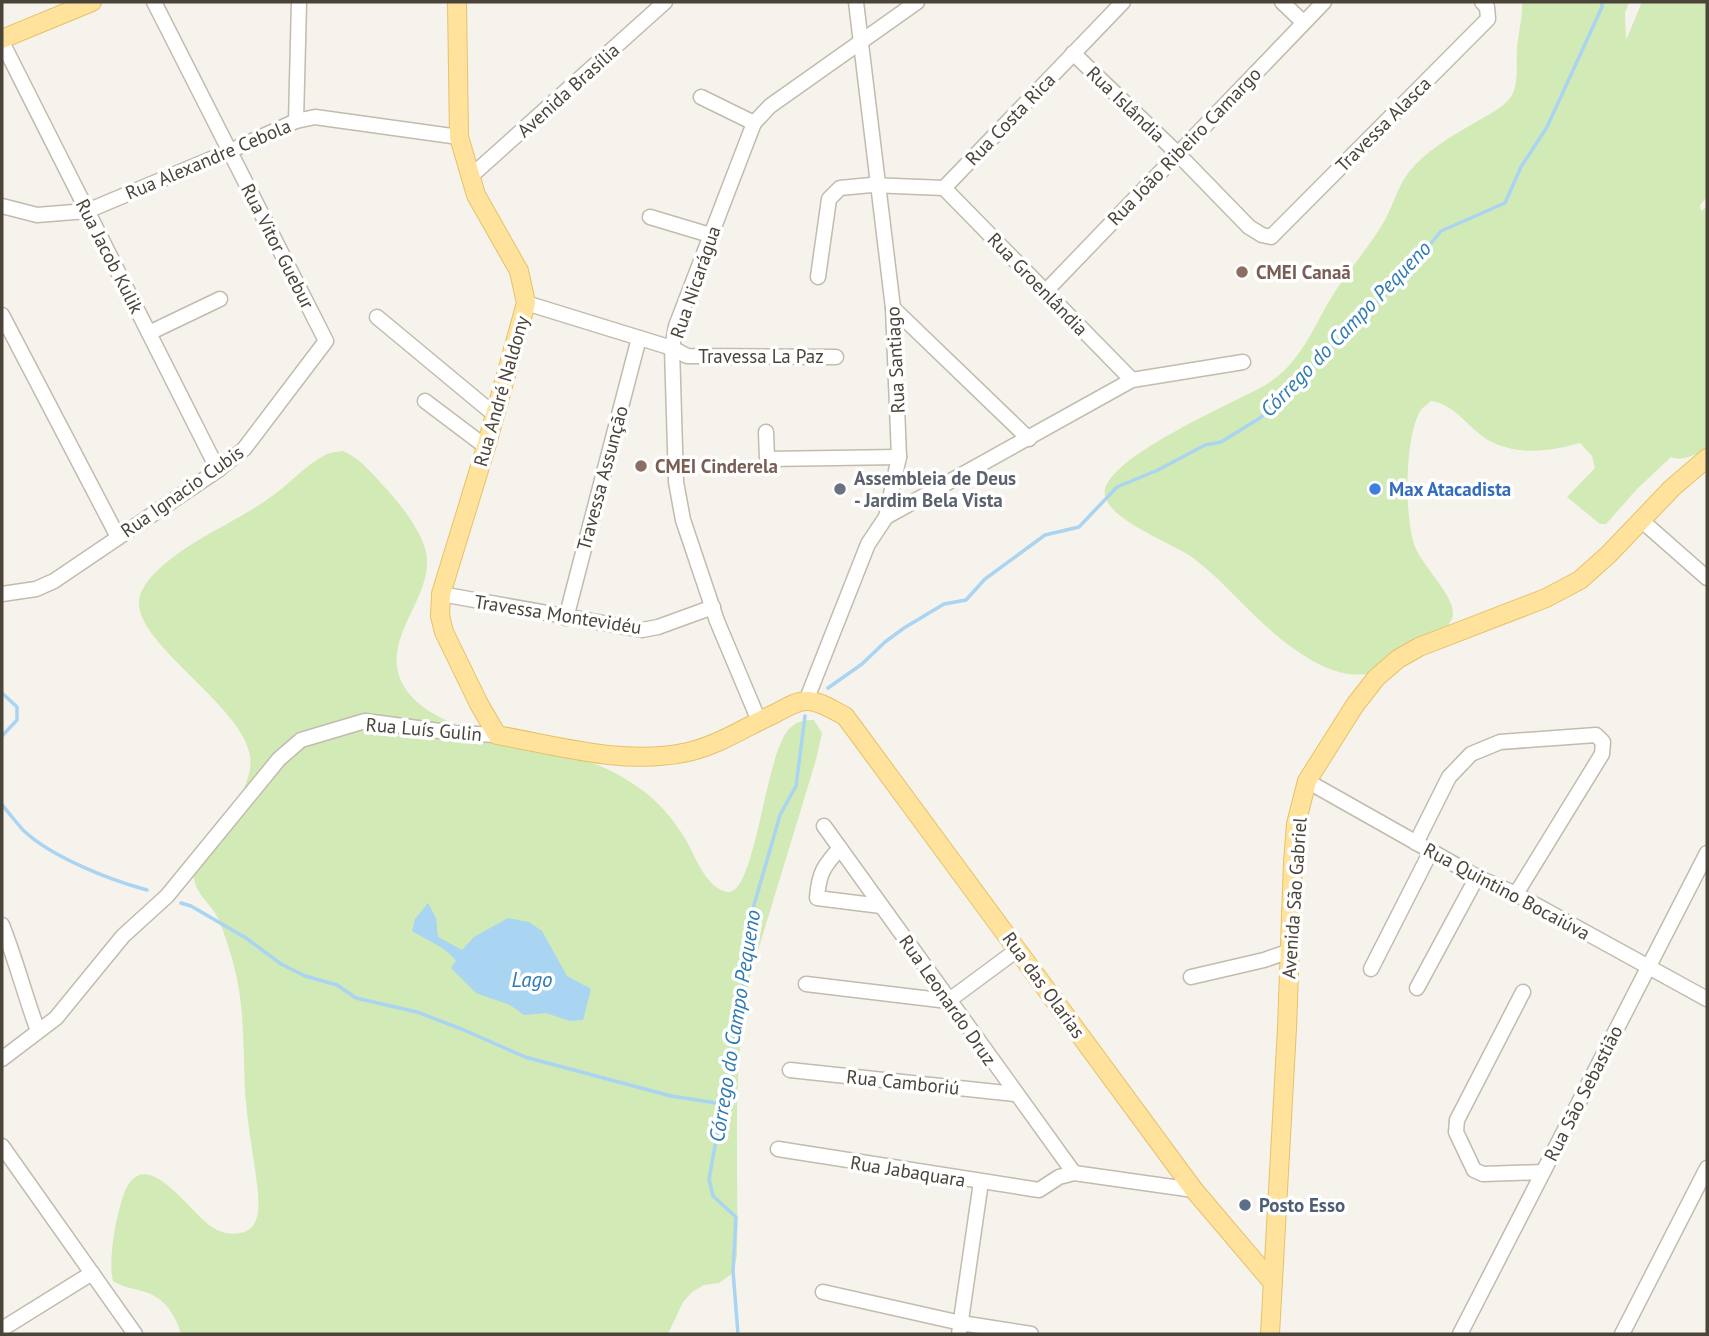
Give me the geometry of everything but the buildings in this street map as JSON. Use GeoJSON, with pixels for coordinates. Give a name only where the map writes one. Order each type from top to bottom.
{"type":"FeatureCollection","features":[{"type":"Feature","properties":{"kind":"main road"},"geometry":{"type":"LineString","coordinates":[[2,41],[92,2]]}},
{"type":"Feature","properties":{"kind":"main road","name":"Rua André Naldony"},"geometry":{"type":"LineString","coordinates":[[457,2],[459,137],[477,195],[519,271],[526,303],[441,594],[440,616],[444,632],[497,735]]}},
{"type":"Feature","properties":{"kind":"main road","name":"Avenida São Gabriel"},"geometry":{"type":"LineString","coordinates":[[1270,1334],[1296,824],[1307,781],[1355,705],[1376,678],[1398,659],[1419,647],[1546,598],[1580,580],[1672,488],[1707,458]]}},
{"type":"Feature","properties":{"kind":"main road","name":"Rua Luís Gulin"},"geometry":{"type":"LineString","coordinates":[[497,735],[623,758],[657,757],[690,752],[720,741],[806,701]]}},
{"type":"Feature","properties":{"kind":"main road","name":"Rua das Olarias"},"geometry":{"type":"LineString","coordinates":[[806,701],[826,706],[845,716],[1194,1190],[1273,1283]]}},
{"type":"Feature","properties":{"kind":"street","name":"Rua Vitor Guebur"},"geometry":{"type":"LineString","coordinates":[[154,2],[326,341]]}},
{"type":"Feature","properties":{"kind":"street"},"geometry":{"type":"LineString","coordinates":[[296,121],[299,2]]}},
{"type":"Feature","properties":{"kind":"street","name":"Avenida Brasília"},"geometry":{"type":"LineString","coordinates":[[470,177],[665,2]]}},
{"type":"Feature","properties":{"kind":"street","name":"Rua Santiago"},"geometry":{"type":"LineString","coordinates":[[806,701],[869,544],[886,517],[899,457],[893,308],[856,2]]}},
{"type":"Feature","properties":{"kind":"street","name":"Rua Nicarágua"},"geometry":{"type":"LineString","coordinates":[[759,721],[713,607],[683,520],[676,482],[672,348],[676,327],[754,123],[770,106],[917,2]]}},
{"type":"Feature","properties":{"kind":"street","name":"Rua Costa Rica"},"geometry":{"type":"LineString","coordinates":[[944,188],[1123,2]]}},
{"type":"Feature","properties":{"kind":"street"},"geometry":{"type":"LineString","coordinates":[[1282,2],[1303,22]]}},
{"type":"Feature","properties":{"kind":"street","name":"Rua João Ribeiro Camargo"},"geometry":{"type":"LineString","coordinates":[[1045,292],[1324,2]]}},
{"type":"Feature","properties":{"kind":"street","name":"Travessa Alasca"},"geometry":{"type":"LineString","coordinates":[[1271,237],[1488,19],[1484,5]]}},
{"type":"Feature","properties":{"kind":"street","name":"Rua Jacob Kulik"},"geometry":{"type":"LineString","coordinates":[[2,41],[218,470]]}},
{"type":"Feature","properties":{"kind":"street","name":"Rua Islândia"},"geometry":{"type":"LineString","coordinates":[[1073,53],[1177,153],[1248,227],[1271,237]]}},
{"type":"Feature","properties":{"kind":"street"},"geometry":{"type":"LineString","coordinates":[[701,97],[754,123]]}},
{"type":"Feature","properties":{"kind":"street","name":"Rua Alexandre Cebola"},"geometry":{"type":"LineString","coordinates":[[2,206],[37,215],[88,211],[296,121],[315,117],[459,137]]}},
{"type":"Feature","properties":{"kind":"street"},"geometry":{"type":"LineString","coordinates":[[818,277],[829,199],[840,188],[944,188]]}},
{"type":"Feature","properties":{"kind":"street","name":"Rua Groenlândia"},"geometry":{"type":"LineString","coordinates":[[944,188],[1132,380]]}},
{"type":"Feature","properties":{"kind":"street"},"geometry":{"type":"LineString","coordinates":[[650,216],[710,235]]}},
{"type":"Feature","properties":{"kind":"street"},"geometry":{"type":"LineString","coordinates":[[149,334],[220,299]]}},
{"type":"Feature","properties":{"kind":"street","name":"Travessa La Paz"},"geometry":{"type":"LineString","coordinates":[[526,303],[672,348],[687,356],[836,357]]}},
{"type":"Feature","properties":{"kind":"street"},"geometry":{"type":"LineString","coordinates":[[893,308],[1029,439]]}},
{"type":"Feature","properties":{"kind":"street"},"geometry":{"type":"LineString","coordinates":[[2,315],[118,537]]}},
{"type":"Feature","properties":{"kind":"street"},"geometry":{"type":"LineString","coordinates":[[377,317],[495,415]]}},
{"type":"Feature","properties":{"kind":"street","name":"Travessa Assunção"},"geometry":{"type":"LineString","coordinates":[[566,618],[639,338]]}},
{"type":"Feature","properties":{"kind":"street","name":"Rua Ignacio Cubis"},"geometry":{"type":"LineString","coordinates":[[2,594],[36,589],[54,581],[218,470],[244,449],[326,341]]}},
{"type":"Feature","properties":{"kind":"street"},"geometry":{"type":"LineString","coordinates":[[886,517],[1132,380],[1243,362]]}},
{"type":"Feature","properties":{"kind":"street"},"geometry":{"type":"LineString","coordinates":[[425,401],[486,447]]}},
{"type":"Feature","properties":{"kind":"street"},"geometry":{"type":"LineString","coordinates":[[766,432],[767,459],[899,457]]}},
{"type":"Feature","properties":{"kind":"street"},"geometry":{"type":"LineString","coordinates":[[1641,520],[1707,578]]}},
{"type":"Feature","properties":{"kind":"street","name":"Travessa Montevidéu"},"geometry":{"type":"LineString","coordinates":[[441,594],[642,630],[713,607]]}},
{"type":"Feature","properties":{"kind":"street","name":"Rua Luís Gulin"},"geometry":{"type":"LineString","coordinates":[[2,1059],[56,1018],[123,936],[167,896],[279,759],[301,740],[365,721],[455,733],[497,735]]}},
{"type":"Feature","properties":{"kind":"street"},"geometry":{"type":"LineString","coordinates":[[1416,843],[1449,777],[1471,754],[1500,742],[1595,735],[1603,742],[1602,754],[1516,894]]}},
{"type":"Feature","properties":{"kind":"street","name":"Rua Quintino Bocaiúva"},"geometry":{"type":"LineString","coordinates":[[1307,781],[1477,877],[1516,894],[1707,999]]}},
{"type":"Feature","properties":{"kind":"street","name":"Rua Leonardo Druz"},"geometry":{"type":"LineString","coordinates":[[824,826],[1074,1173]]}},
{"type":"Feature","properties":{"kind":"street"},"geometry":{"type":"LineString","coordinates":[[840,848],[819,876],[817,898],[881,906]]}},
{"type":"Feature","properties":{"kind":"street"},"geometry":{"type":"LineString","coordinates":[[1371,969],[1431,851]]}},
{"type":"Feature","properties":{"kind":"street","name":"Rua São Sebastião"},"geometry":{"type":"LineString","coordinates":[[1460,1334],[1707,853]]}},
{"type":"Feature","properties":{"kind":"street"},"geometry":{"type":"LineString","coordinates":[[1417,988],[1477,877]]}},
{"type":"Feature","properties":{"kind":"street"},"geometry":{"type":"LineString","coordinates":[[2,925],[38,1031]]}},
{"type":"Feature","properties":{"kind":"street"},"geometry":{"type":"LineString","coordinates":[[806,984],[948,1001],[1017,950]]}},
{"type":"Feature","properties":{"kind":"street"},"geometry":{"type":"LineString","coordinates":[[1191,977],[1264,960],[1290,951]]}},
{"type":"Feature","properties":{"kind":"street"},"geometry":{"type":"LineString","coordinates":[[1523,992],[1457,1120],[1456,1132],[1474,1170],[1483,1174],[1543,1172]]}},
{"type":"Feature","properties":{"kind":"street","name":"Rua Camboriú"},"geometry":{"type":"LineString","coordinates":[[790,1070],[1016,1094]]}},
{"type":"Feature","properties":{"kind":"street"},"geometry":{"type":"LineString","coordinates":[[2,1146],[135,1334]]}},
{"type":"Feature","properties":{"kind":"street","name":"Rua Jabaquara"},"geometry":{"type":"LineString","coordinates":[[778,1150],[1039,1190],[1074,1173]]}},
{"type":"Feature","properties":{"kind":"street"},"geometry":{"type":"LineString","coordinates":[[1622,1334],[1707,1168]]}},
{"type":"Feature","properties":{"kind":"street"},"geometry":{"type":"LineString","coordinates":[[1074,1173],[1194,1190]]}},
{"type":"Feature","properties":{"kind":"street"},"geometry":{"type":"LineString","coordinates":[[960,1329],[981,1182]]}},
{"type":"Feature","properties":{"kind":"street"},"geometry":{"type":"LineString","coordinates":[[2,1329],[92,1273]]}},
{"type":"Feature","properties":{"kind":"street"},"geometry":{"type":"LineString","coordinates":[[823,1292],[960,1329],[1031,1334]]}},
{"type":"Feature","properties":{"kind":"green space"},"geometry":{"type":"Polygon","coordinates":[[[1522,2],[1629,2],[1625,13],[1626,40],[1642,2],[1707,2],[1707,197],[1700,205],[1701,211],[1707,207],[1707,448],[1685,458],[1671,457],[1637,489],[1606,524],[1600,524],[1567,497],[1595,468],[1592,456],[1580,443],[1553,449],[1512,449],[1487,439],[1450,408],[1431,401],[1421,410],[1411,438],[1409,519],[1416,549],[1448,598],[1452,606],[1452,618],[1440,633],[1381,670],[1360,675],[1337,671],[1294,649],[1192,557],[1129,522],[1109,505],[1105,496],[1109,482],[1123,466],[1145,449],[1267,384],[1290,364],[1308,340],[1338,287],[1380,229],[1402,183],[1415,164],[1504,104],[1512,95],[1516,78],[1522,2]]]}},
{"type":"Feature","properties":{"kind":"green space"},"geometry":{"type":"Polygon","coordinates":[[[343,451],[363,464],[395,499],[424,544],[427,569],[423,586],[401,636],[397,653],[398,671],[405,688],[421,706],[444,719],[502,739],[590,762],[634,784],[670,817],[702,871],[721,890],[728,892],[738,886],[746,870],[774,764],[781,742],[790,728],[801,721],[814,720],[822,733],[749,980],[743,1014],[737,1118],[737,1256],[733,1273],[719,1283],[704,1285],[692,1292],[683,1302],[668,1334],[181,1334],[173,1314],[164,1303],[152,1295],[113,1281],[112,1253],[121,1203],[129,1183],[140,1175],[152,1176],[164,1183],[202,1219],[222,1232],[236,1234],[248,1230],[257,1218],[258,1210],[246,1102],[238,981],[219,920],[194,881],[195,867],[200,856],[242,791],[250,767],[250,756],[243,737],[229,717],[155,637],[143,619],[140,595],[152,576],[178,553],[268,499],[317,460],[330,453],[343,451]]]}},
{"type":"Feature","properties":{"kind":"water","name":"Lago"},"geometry":{"type":"Polygon","coordinates":[[[428,903],[436,918],[438,937],[462,950],[474,937],[508,918],[529,922],[542,931],[567,976],[591,989],[583,1020],[570,1021],[546,1013],[524,1015],[510,1005],[476,993],[451,968],[456,961],[452,956],[412,931],[415,919],[428,903]]]}},
{"type":"Feature","properties":{"kind":"waterway","name":"Córrego do Campo Pequeno"},"geometry":{"type":"LineString","coordinates":[[828,688],[862,664],[904,628],[944,604],[966,600],[985,579],[1045,535],[1079,527],[1117,487],[1158,470],[1205,445],[1221,442],[1260,418],[1404,276],[1441,231],[1505,203],[1521,167],[1547,127],[1602,2]]}},
{"type":"Feature","properties":{"kind":"waterway"},"geometry":{"type":"LineString","coordinates":[[2,693],[17,707],[17,720],[2,736]]}},
{"type":"Feature","properties":{"kind":"waterway","name":"Córrego do Campo Pequeno"},"geometry":{"type":"LineString","coordinates":[[738,1334],[733,1271],[736,1217],[713,1196],[709,1179],[739,1014],[752,912],[780,815],[796,786],[805,716]]}},
{"type":"Feature","properties":{"kind":"waterway"},"geometry":{"type":"LineString","coordinates":[[2,805],[23,830],[49,849],[99,874],[147,890]]}},
{"type":"Feature","properties":{"kind":"waterway"},"geometry":{"type":"LineString","coordinates":[[181,903],[246,938],[281,964],[305,976],[337,985],[356,998],[417,1012],[525,1057],[671,1096],[723,1104]]}},
{"type":"Feature","properties":{"kind":"place","name":"CMEI Canaã"},"geometry":{"type":"Point","coordinates":[1242,272]}},
{"type":"Feature","properties":{"kind":"place","name":"CMEI Cinderela"},"geometry":{"type":"Point","coordinates":[641,466]}},
{"type":"Feature","properties":{"kind":"place","name":"Assembleia de Deus - Jardim Bela Vista"},"geometry":{"type":"Point","coordinates":[840,489]}},
{"type":"Feature","properties":{"kind":"place","name":"Max Atacadista"},"geometry":{"type":"Point","coordinates":[1375,489]}},
{"type":"Feature","properties":{"kind":"place","name":"Posto Esso"},"geometry":{"type":"Point","coordinates":[1245,1205]}}]}
